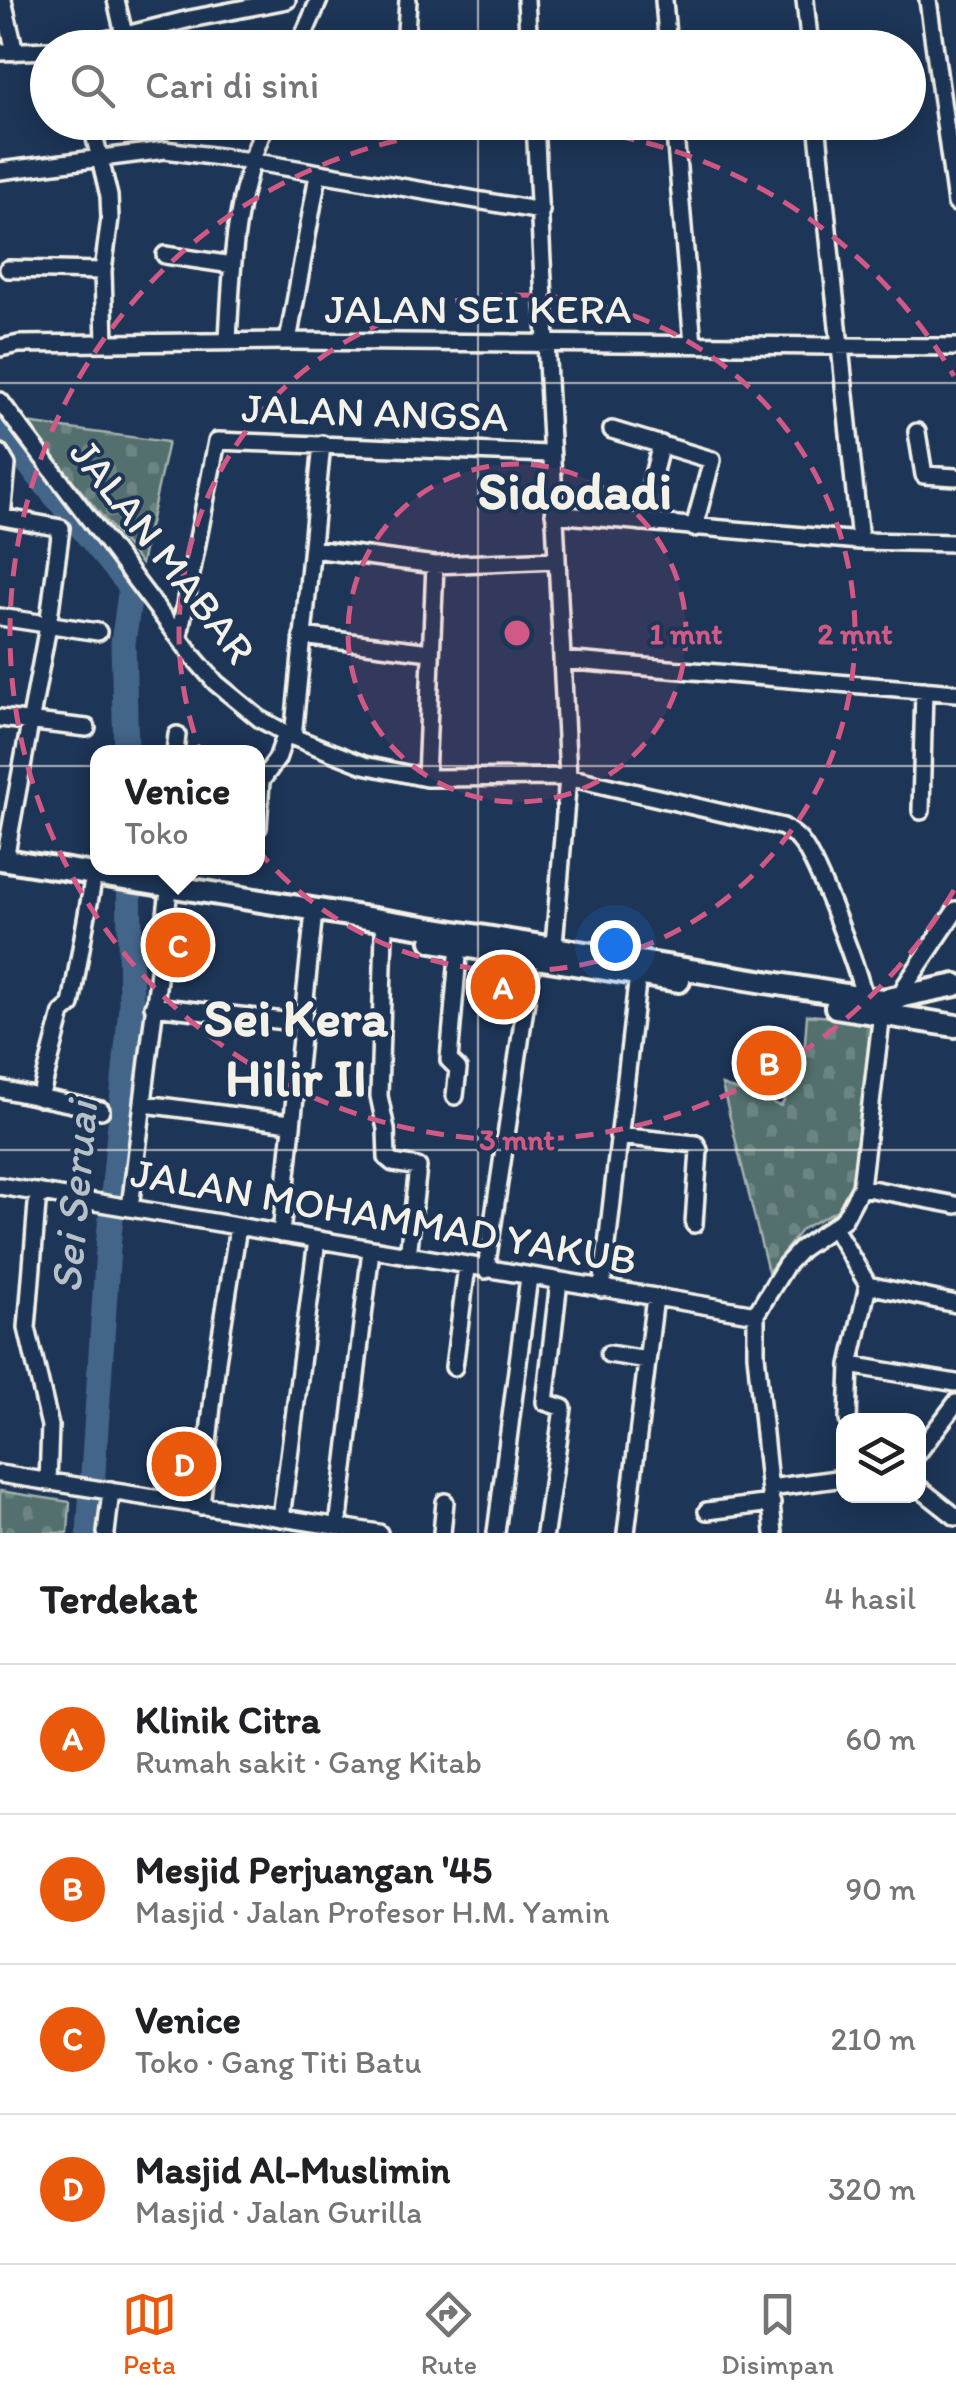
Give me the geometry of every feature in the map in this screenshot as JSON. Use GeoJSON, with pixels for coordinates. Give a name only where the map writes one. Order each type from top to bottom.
{"type":"FeatureCollection","features":[{"type":"Feature","properties":{"kind":"main road"},"geometry":{"type":"LineString","coordinates":[[2,864],[104,884],[154,885],[883,1007],[956,1026]]}},
{"type":"Feature","properties":{"kind":"main road"},"geometry":{"type":"LineString","coordinates":[[154,885],[313,922],[459,945],[544,951],[638,974],[883,1007],[956,985]]}},
{"type":"Feature","properties":{"kind":"street"},"geometry":{"type":"LineString","coordinates":[[3,0],[7,52]]}},
{"type":"Feature","properties":{"kind":"street"},"geometry":{"type":"LineString","coordinates":[[116,0],[123,30]]}},
{"type":"Feature","properties":{"kind":"street"},"geometry":{"type":"LineString","coordinates":[[188,0],[190,19]]}},
{"type":"Feature","properties":{"kind":"street"},"geometry":{"type":"LineString","coordinates":[[142,30],[287,0]]}},
{"type":"Feature","properties":{"kind":"street"},"geometry":{"type":"LineString","coordinates":[[306,30],[318,0]]}},
{"type":"Feature","properties":{"kind":"street"},"geometry":{"type":"LineString","coordinates":[[407,30],[408,0]]}},
{"type":"Feature","properties":{"kind":"street"},"geometry":{"type":"LineString","coordinates":[[526,0],[528,30]]}},
{"type":"Feature","properties":{"kind":"street"},"geometry":{"type":"LineString","coordinates":[[664,0],[666,30]]}},
{"type":"Feature","properties":{"kind":"street"},"geometry":{"type":"LineString","coordinates":[[805,0],[808,30]]}},
{"type":"Feature","properties":{"kind":"street"},"geometry":{"type":"LineString","coordinates":[[928,0],[956,203]]}},
{"type":"Feature","properties":{"kind":"street"},"geometry":{"type":"LineString","coordinates":[[96,140],[110,218],[104,271],[105,343]]}},
{"type":"Feature","properties":{"kind":"street"},"geometry":{"type":"LineString","coordinates":[[228,342],[235,224],[259,140]]}},
{"type":"Feature","properties":{"kind":"street"},"geometry":{"type":"LineString","coordinates":[[486,1270],[544,951],[568,777],[535,140]]}},
{"type":"Feature","properties":{"kind":"street"},"geometry":{"type":"LineString","coordinates":[[676,140],[693,344]]}},
{"type":"Feature","properties":{"kind":"street"},"geometry":{"type":"LineString","coordinates":[[819,140],[860,541]]}},
{"type":"Feature","properties":{"kind":"street"},"geometry":{"type":"LineString","coordinates":[[0,171],[165,150],[540,211]]}},
{"type":"Feature","properties":{"kind":"street"},"geometry":{"type":"LineString","coordinates":[[288,341],[318,175]]}},
{"type":"Feature","properties":{"kind":"street"},"geometry":{"type":"LineString","coordinates":[[165,255],[232,264]]}},
{"type":"Feature","properties":{"kind":"street"},"geometry":{"type":"LineString","coordinates":[[8,269],[104,271]]}},
{"type":"Feature","properties":{"kind":"street","name":"JALAN SEI KERA"},"geometry":{"type":"LineString","coordinates":[[0,348],[19,344],[288,341],[956,347]]}},
{"type":"Feature","properties":{"kind":"street","name":"JALAN MABAR"},"geometry":{"type":"LineString","coordinates":[[0,401],[178,636],[216,682],[260,719],[364,765],[426,778],[568,777],[783,827],[800,840],[811,859],[883,1007]]}},
{"type":"Feature","properties":{"kind":"street"},"geometry":{"type":"LineString","coordinates":[[612,430],[712,460],[694,528]]}},
{"type":"Feature","properties":{"kind":"street"},"geometry":{"type":"LineString","coordinates":[[917,432],[924,474],[956,477]]}},
{"type":"Feature","properties":{"kind":"street","name":"JALAN ANGSA"},"geometry":{"type":"LineString","coordinates":[[178,636],[217,441],[549,454]]}},
{"type":"Feature","properties":{"kind":"street"},"geometry":{"type":"LineString","coordinates":[[265,776],[289,735],[313,550],[322,444]]}},
{"type":"Feature","properties":{"kind":"street"},"geometry":{"type":"LineString","coordinates":[[641,522],[660,444]]}},
{"type":"Feature","properties":{"kind":"street"},"geometry":{"type":"LineString","coordinates":[[0,453],[7,465],[2,517],[61,528],[48,626],[2,864]]}},
{"type":"Feature","properties":{"kind":"street"},"geometry":{"type":"LineString","coordinates":[[554,514],[860,541],[956,542]]}},
{"type":"Feature","properties":{"kind":"street"},"geometry":{"type":"LineString","coordinates":[[313,550],[435,566],[556,560]]}},
{"type":"Feature","properties":{"kind":"street"},"geometry":{"type":"LineString","coordinates":[[426,778],[435,566]]}},
{"type":"Feature","properties":{"kind":"street"},"geometry":{"type":"LineString","coordinates":[[0,617],[98,632]]}},
{"type":"Feature","properties":{"kind":"street"},"geometry":{"type":"LineString","coordinates":[[302,636],[430,652]]}},
{"type":"Feature","properties":{"kind":"street"},"geometry":{"type":"LineString","coordinates":[[562,660],[956,692]]}},
{"type":"Feature","properties":{"kind":"street"},"geometry":{"type":"LineString","coordinates":[[921,811],[924,690]]}},
{"type":"Feature","properties":{"kind":"street"},"geometry":{"type":"LineString","coordinates":[[0,718],[87,728]]}},
{"type":"Feature","properties":{"kind":"street"},"geometry":{"type":"LineString","coordinates":[[175,745],[177,735]]}},
{"type":"Feature","properties":{"kind":"street"},"geometry":{"type":"LineString","coordinates":[[40,1098],[63,1009],[71,1005],[104,884]]}},
{"type":"Feature","properties":{"kind":"street"},"geometry":{"type":"LineString","coordinates":[[125,1207],[145,1104],[153,1006],[154,885]]}},
{"type":"Feature","properties":{"kind":"street"},"geometry":{"type":"LineString","coordinates":[[774,1533],[756,1354],[756,1314],[801,1249],[834,1228],[851,1211],[861,1187],[883,1007],[956,910]]}},
{"type":"Feature","properties":{"kind":"street"},"geometry":{"type":"LineString","coordinates":[[280,1234],[313,922]]}},
{"type":"Feature","properties":{"kind":"street"},"geometry":{"type":"LineString","coordinates":[[384,933],[379,1096],[388,1158],[393,1163],[418,1167],[408,1256]]}},
{"type":"Feature","properties":{"kind":"street"},"geometry":{"type":"LineString","coordinates":[[455,1096],[458,1069],[448,1060],[459,945]]}},
{"type":"Feature","properties":{"kind":"street"},"geometry":{"type":"LineString","coordinates":[[602,1289],[638,974]]}},
{"type":"Feature","properties":{"kind":"street"},"geometry":{"type":"LineString","coordinates":[[153,1006],[302,1023]]}},
{"type":"Feature","properties":{"kind":"street"},"geometry":{"type":"LineString","coordinates":[[0,1089],[101,1110]]}},
{"type":"Feature","properties":{"kind":"street"},"geometry":{"type":"LineString","coordinates":[[145,1104],[290,1123]]}},
{"type":"Feature","properties":{"kind":"street"},"geometry":{"type":"LineString","coordinates":[[618,1136],[696,1144],[700,1150],[694,1224]]}},
{"type":"Feature","properties":{"kind":"street","name":"JALAN MOHAMMAD YAKUB"},"geometry":{"type":"LineString","coordinates":[[0,1186],[756,1314]]}},
{"type":"Feature","properties":{"kind":"street"},"geometry":{"type":"LineString","coordinates":[[861,1187],[956,1205]]}},
{"type":"Feature","properties":{"kind":"street"},"geometry":{"type":"LineString","coordinates":[[38,1192],[27,1328],[50,1426],[56,1483]]}},
{"type":"Feature","properties":{"kind":"street"},"geometry":{"type":"LineString","coordinates":[[201,1506],[217,1361],[238,1227]]}},
{"type":"Feature","properties":{"kind":"street"},"geometry":{"type":"LineString","coordinates":[[834,1228],[868,1285],[850,1365],[848,1413]]}},
{"type":"Feature","properties":{"kind":"street"},"geometry":{"type":"LineString","coordinates":[[276,1523],[316,1240]]}},
{"type":"Feature","properties":{"kind":"street"},"geometry":{"type":"LineString","coordinates":[[338,1527],[371,1250]]}},
{"type":"Feature","properties":{"kind":"street"},"geometry":{"type":"LineString","coordinates":[[454,1367],[468,1266]]}},
{"type":"Feature","properties":{"kind":"street"},"geometry":{"type":"LineString","coordinates":[[496,1533],[529,1276]]}},
{"type":"Feature","properties":{"kind":"street"},"geometry":{"type":"LineString","coordinates":[[546,1533],[563,1408],[545,1402],[559,1282]]}},
{"type":"Feature","properties":{"kind":"street"},"geometry":{"type":"LineString","coordinates":[[868,1285],[956,1304]]}},
{"type":"Feature","properties":{"kind":"street"},"geometry":{"type":"LineString","coordinates":[[626,1533],[655,1297]]}},
{"type":"Feature","properties":{"kind":"street"},"geometry":{"type":"LineString","coordinates":[[609,1354],[647,1360]]}},
{"type":"Feature","properties":{"kind":"street"},"geometry":{"type":"LineString","coordinates":[[850,1365],[956,1384]]}},
{"type":"Feature","properties":{"kind":"street"},"geometry":{"type":"LineString","coordinates":[[926,1442],[956,1403]]}},
{"type":"Feature","properties":{"kind":"street"},"geometry":{"type":"LineString","coordinates":[[0,1474],[201,1506],[276,1523],[379,1533]]}},
{"type":"Feature","properties":{"kind":"street"},"geometry":{"type":"LineString","coordinates":[[707,1511],[836,1480]]}},
{"type":"Feature","properties":{"kind":"street"},"geometry":{"type":"LineString","coordinates":[[106,1490],[106,1533]]}},
{"type":"Feature","properties":{"kind":"street"},"geometry":{"type":"LineString","coordinates":[[926,1493],[956,1517]]}},
{"type":"Feature","properties":{"kind":"street"},"geometry":{"type":"LineString","coordinates":[[442,1533],[445,1502]]}},
{"type":"Feature","properties":{"kind":"green space"},"geometry":{"type":"Polygon","coordinates":[[[26,423],[168,442],[141,564],[26,423]]]}},
{"type":"Feature","properties":{"kind":"green space"},"geometry":{"type":"Polygon","coordinates":[[[807,1015],[872,1020],[850,1203],[802,1229],[768,1272],[722,1085],[781,1106],[803,1068],[807,1015]]]}},
{"type":"Feature","properties":{"kind":"green space"},"geometry":{"type":"Polygon","coordinates":[[[0,1491],[70,1502],[68,1533],[0,1533],[0,1491]]]}},
{"type":"Feature","properties":{"kind":"waterway","name":"Sei Seruai"},"geometry":{"type":"LineString","coordinates":[[0,429],[131,587],[123,643],[126,745]]}},
{"type":"Feature","properties":{"kind":"waterway","name":"Sei Seruai"},"geometry":{"type":"LineString","coordinates":[[89,1533],[108,1248],[131,1007],[129,875]]}},
{"type":"Feature","properties":{"kind":"place","name":"Venice"},"geometry":{"type":"Point","coordinates":[178,945]}},
{"type":"Feature","properties":{"kind":"place","name":"Klinik Citra"},"geometry":{"type":"Point","coordinates":[503,987]}},
{"type":"Feature","properties":{"kind":"place","name":"Mesjid Perjuangan '45"},"geometry":{"type":"Point","coordinates":[769,1063]}},
{"type":"Feature","properties":{"kind":"place","name":"Masjid Al-Muslimin"},"geometry":{"type":"Point","coordinates":[184,1464]}},
{"type":"Feature","properties":{"kind":"district","name":"Sidodadi"},"geometry":{"type":"Point","coordinates":[575,491]}},
{"type":"Feature","properties":{"kind":"district","name":"Sei Kera Hilir II"},"geometry":{"type":"Point","coordinates":[296,1048]}}]}
